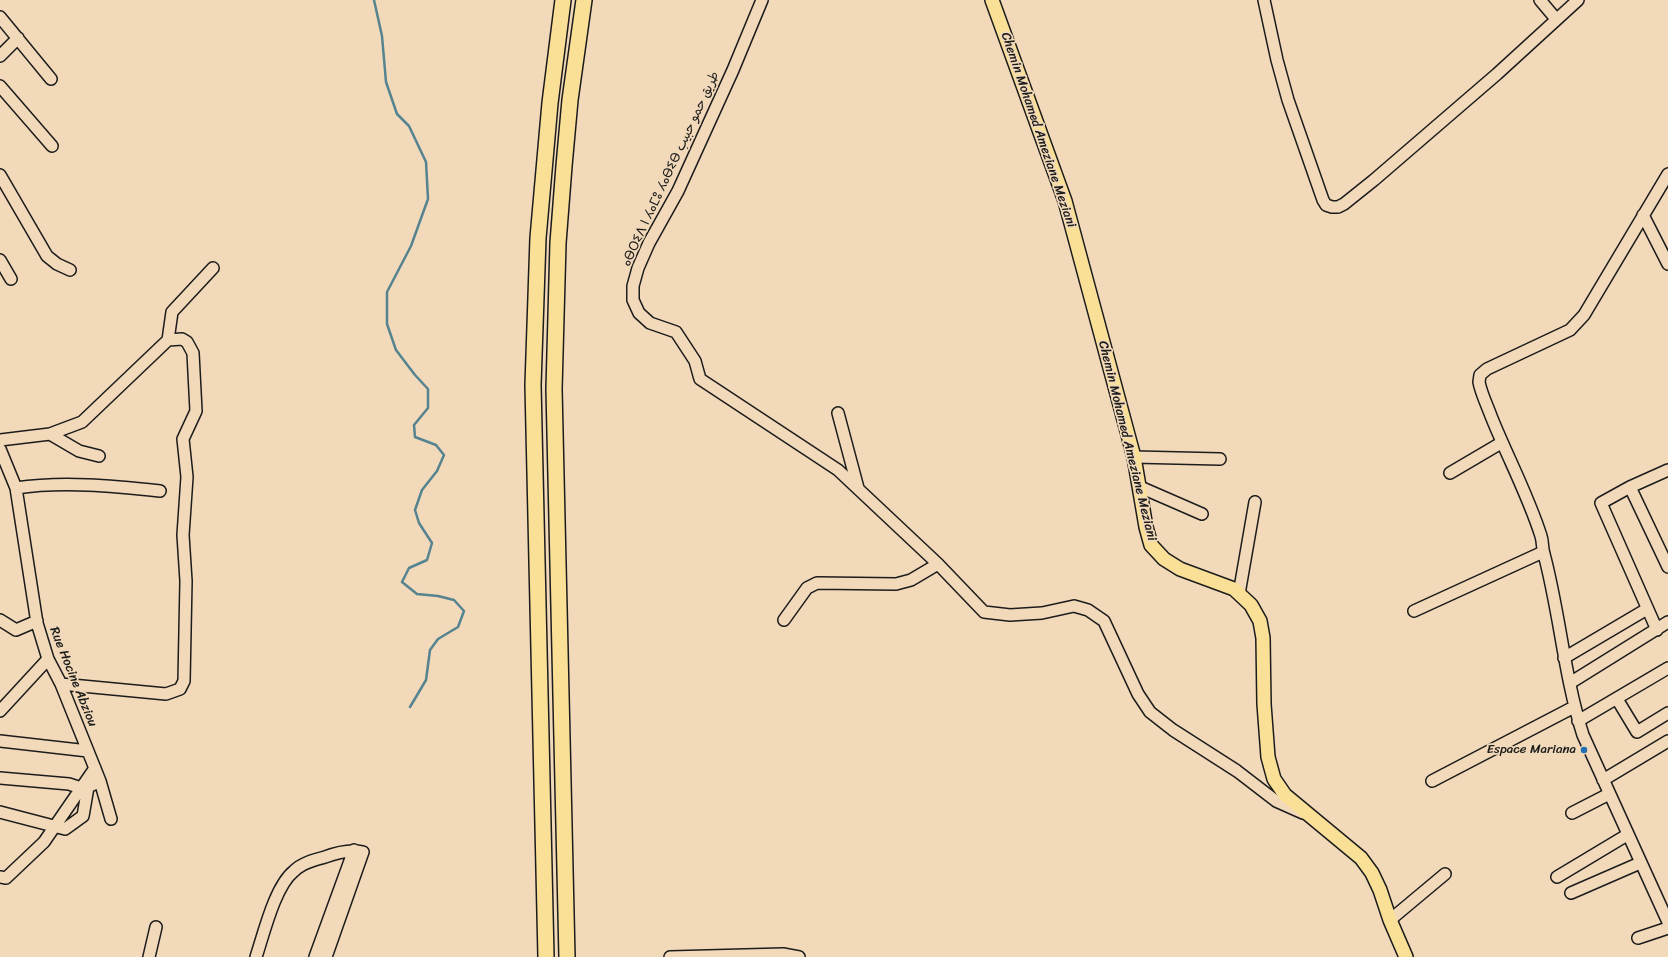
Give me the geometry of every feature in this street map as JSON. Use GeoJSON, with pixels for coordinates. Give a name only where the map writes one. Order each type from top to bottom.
{"type":"FeatureCollection","features":[{"type":"Feature","properties":{"kind":"highway"},"geometry":{"type":"LineString","coordinates":[[546,957],[533,385],[538,238],[550,104],[563,0]]}},
{"type":"Feature","properties":{"kind":"highway"},"geometry":{"type":"LineString","coordinates":[[567,957],[554,382],[558,251],[564,166],[570,100],[584,0]]}},
{"type":"Feature","properties":{"kind":"main road","name":"Chemin Mohamed Ameziane Meziani"},"geometry":{"type":"LineString","coordinates":[[992,0],[1065,201],[1134,457],[1146,527],[1151,545],[1164,559],[1180,569],[1234,589],[1251,605],[1260,621],[1263,638],[1264,704],[1268,757],[1274,779],[1285,795],[1361,858],[1372,873],[1380,890],[1390,920],[1406,957]]}},
{"type":"Feature","properties":{"kind":"street","name":"ⴰⴱⵔⵉⴷ ⵏ ⵃⴰⵎⵓ ⵃⴰⴱⵉⴱ طريق حمو حبيب"},"geometry":{"type":"LineString","coordinates":[[762,0],[733,70],[678,191],[644,256],[633,286],[633,300],[638,313],[650,323],[676,332],[695,361],[700,379],[838,470],[938,564],[984,612],[1010,615],[1042,613],[1074,606],[1088,610],[1104,622],[1138,694],[1150,712],[1173,730],[1237,771],[1276,801],[1308,815]]}},
{"type":"Feature","properties":{"kind":"street"},"geometry":{"type":"LineString","coordinates":[[1264,0],[1277,60],[1288,100],[1323,200],[1329,206],[1335,208],[1344,204],[1374,180],[1497,74],[1578,0]]}},
{"type":"Feature","properties":{"kind":"street"},"geometry":{"type":"LineString","coordinates":[[1540,0],[1556,19]]}},
{"type":"Feature","properties":{"kind":"street"},"geometry":{"type":"LineString","coordinates":[[0,17],[51,79]]}},
{"type":"Feature","properties":{"kind":"street"},"geometry":{"type":"LineString","coordinates":[[0,56],[18,38]]}},
{"type":"Feature","properties":{"kind":"street"},"geometry":{"type":"LineString","coordinates":[[0,87],[52,146]]}},
{"type":"Feature","properties":{"kind":"street"},"geometry":{"type":"LineString","coordinates":[[0,174],[47,256],[57,264],[70,270]]}},
{"type":"Feature","properties":{"kind":"street"},"geometry":{"type":"LineString","coordinates":[[1638,938],[1667,920],[1602,780],[1578,721],[1564,658],[1551,581],[1543,552],[1542,538],[1523,489],[1501,442],[1479,385],[1479,378],[1487,369],[1570,330],[1578,323],[1668,174]]}},
{"type":"Feature","properties":{"kind":"street"},"geometry":{"type":"LineString","coordinates":[[1643,215],[1668,264]]}},
{"type":"Feature","properties":{"kind":"street"},"geometry":{"type":"LineString","coordinates":[[0,260],[11,279]]}},
{"type":"Feature","properties":{"kind":"street"},"geometry":{"type":"LineString","coordinates":[[0,440],[50,434],[82,422],[168,340],[172,312],[213,268]]}},
{"type":"Feature","properties":{"kind":"street"},"geometry":{"type":"LineString","coordinates":[[61,684],[166,694],[180,689],[184,681],[186,581],[183,536],[187,477],[183,438],[196,411],[193,353],[187,342],[182,339],[168,340]]}},
{"type":"Feature","properties":{"kind":"street"},"geometry":{"type":"LineString","coordinates":[[838,414],[858,490]]}},
{"type":"Feature","properties":{"kind":"street"},"geometry":{"type":"LineString","coordinates":[[50,434],[80,451],[99,456]]}},
{"type":"Feature","properties":{"kind":"street"},"geometry":{"type":"LineString","coordinates":[[1450,473],[1501,442]]}},
{"type":"Feature","properties":{"kind":"street","name":"Rue Hocine Abziou"},"geometry":{"type":"LineString","coordinates":[[0,449],[16,488],[37,621],[48,659],[61,684],[95,768],[111,819]]}},
{"type":"Feature","properties":{"kind":"street"},"geometry":{"type":"LineString","coordinates":[[1134,457],[1220,459]]}},
{"type":"Feature","properties":{"kind":"street"},"geometry":{"type":"LineString","coordinates":[[1657,630],[1601,504],[1630,487],[1667,472]]}},
{"type":"Feature","properties":{"kind":"street"},"geometry":{"type":"LineString","coordinates":[[16,488],[49,485],[102,486],[160,492]]}},
{"type":"Feature","properties":{"kind":"street"},"geometry":{"type":"LineString","coordinates":[[1140,487],[1202,514]]}},
{"type":"Feature","properties":{"kind":"street"},"geometry":{"type":"LineString","coordinates":[[1630,487],[1668,567]]}},
{"type":"Feature","properties":{"kind":"street"},"geometry":{"type":"LineString","coordinates":[[1239,594],[1255,502]]}},
{"type":"Feature","properties":{"kind":"street"},"geometry":{"type":"LineString","coordinates":[[1414,611],[1543,552]]}},
{"type":"Feature","properties":{"kind":"street"},"geometry":{"type":"LineString","coordinates":[[784,620],[807,588],[817,582],[896,584],[911,580],[938,564]]}},
{"type":"Feature","properties":{"kind":"street"},"geometry":{"type":"LineString","coordinates":[[1564,658],[1647,608]]}},
{"type":"Feature","properties":{"kind":"street"},"geometry":{"type":"LineString","coordinates":[[0,620],[16,630],[37,621]]}},
{"type":"Feature","properties":{"kind":"street"},"geometry":{"type":"LineString","coordinates":[[1570,683],[1668,622]]}},
{"type":"Feature","properties":{"kind":"street"},"geometry":{"type":"LineString","coordinates":[[0,711],[48,659]]}},
{"type":"Feature","properties":{"kind":"street"},"geometry":{"type":"LineString","coordinates":[[1578,721],[1668,668]]}},
{"type":"Feature","properties":{"kind":"street"},"geometry":{"type":"LineString","coordinates":[[1617,699],[1637,732],[1668,713]]}},
{"type":"Feature","properties":{"kind":"street"},"geometry":{"type":"LineString","coordinates":[[1432,781],[1574,707]]}},
{"type":"Feature","properties":{"kind":"street"},"geometry":{"type":"LineString","coordinates":[[0,741],[88,752]]}},
{"type":"Feature","properties":{"kind":"street"},"geometry":{"type":"LineString","coordinates":[[1602,780],[1668,741]]}},
{"type":"Feature","properties":{"kind":"street"},"geometry":{"type":"LineString","coordinates":[[0,877],[6,878],[44,842],[95,768]]}},
{"type":"Feature","properties":{"kind":"street"},"geometry":{"type":"LineString","coordinates":[[0,778],[70,784],[81,788]]}},
{"type":"Feature","properties":{"kind":"street"},"geometry":{"type":"LineString","coordinates":[[0,812],[64,829],[83,816],[88,787],[100,781]]}},
{"type":"Feature","properties":{"kind":"street"},"geometry":{"type":"LineString","coordinates":[[1572,813],[1609,794]]}},
{"type":"Feature","properties":{"kind":"street"},"geometry":{"type":"LineString","coordinates":[[1557,877],[1627,835]]}},
{"type":"Feature","properties":{"kind":"street"},"geometry":{"type":"LineString","coordinates":[[256,957],[279,892],[294,870],[332,854],[359,851],[321,956]]}},
{"type":"Feature","properties":{"kind":"street"},"geometry":{"type":"LineString","coordinates":[[1571,893],[1640,863]]}},
{"type":"Feature","properties":{"kind":"street"},"geometry":{"type":"LineString","coordinates":[[1390,920],[1445,874]]}},
{"type":"Feature","properties":{"kind":"street"},"geometry":{"type":"LineString","coordinates":[[149,957],[156,927]]}},
{"type":"Feature","properties":{"kind":"street"},"geometry":{"type":"LineString","coordinates":[[670,957],[783,954],[798,957]]}},
{"type":"Feature","properties":{"kind":"waterway"},"geometry":{"type":"LineString","coordinates":[[374,0],[382,36],[386,82],[397,114],[409,126],[426,162],[428,199],[411,246],[387,292],[387,324],[396,350],[428,389],[428,408],[414,425],[415,437],[436,445],[444,455],[437,471],[422,490],[415,510],[419,523],[432,543],[427,560],[409,568],[402,582],[417,594],[438,596],[454,600],[464,611],[458,627],[438,639],[430,650],[426,680],[410,707]]}},
{"type":"Feature","properties":{"kind":"place","name":"Espace Mariana"},"geometry":{"type":"Point","coordinates":[1584,750]}}]}
